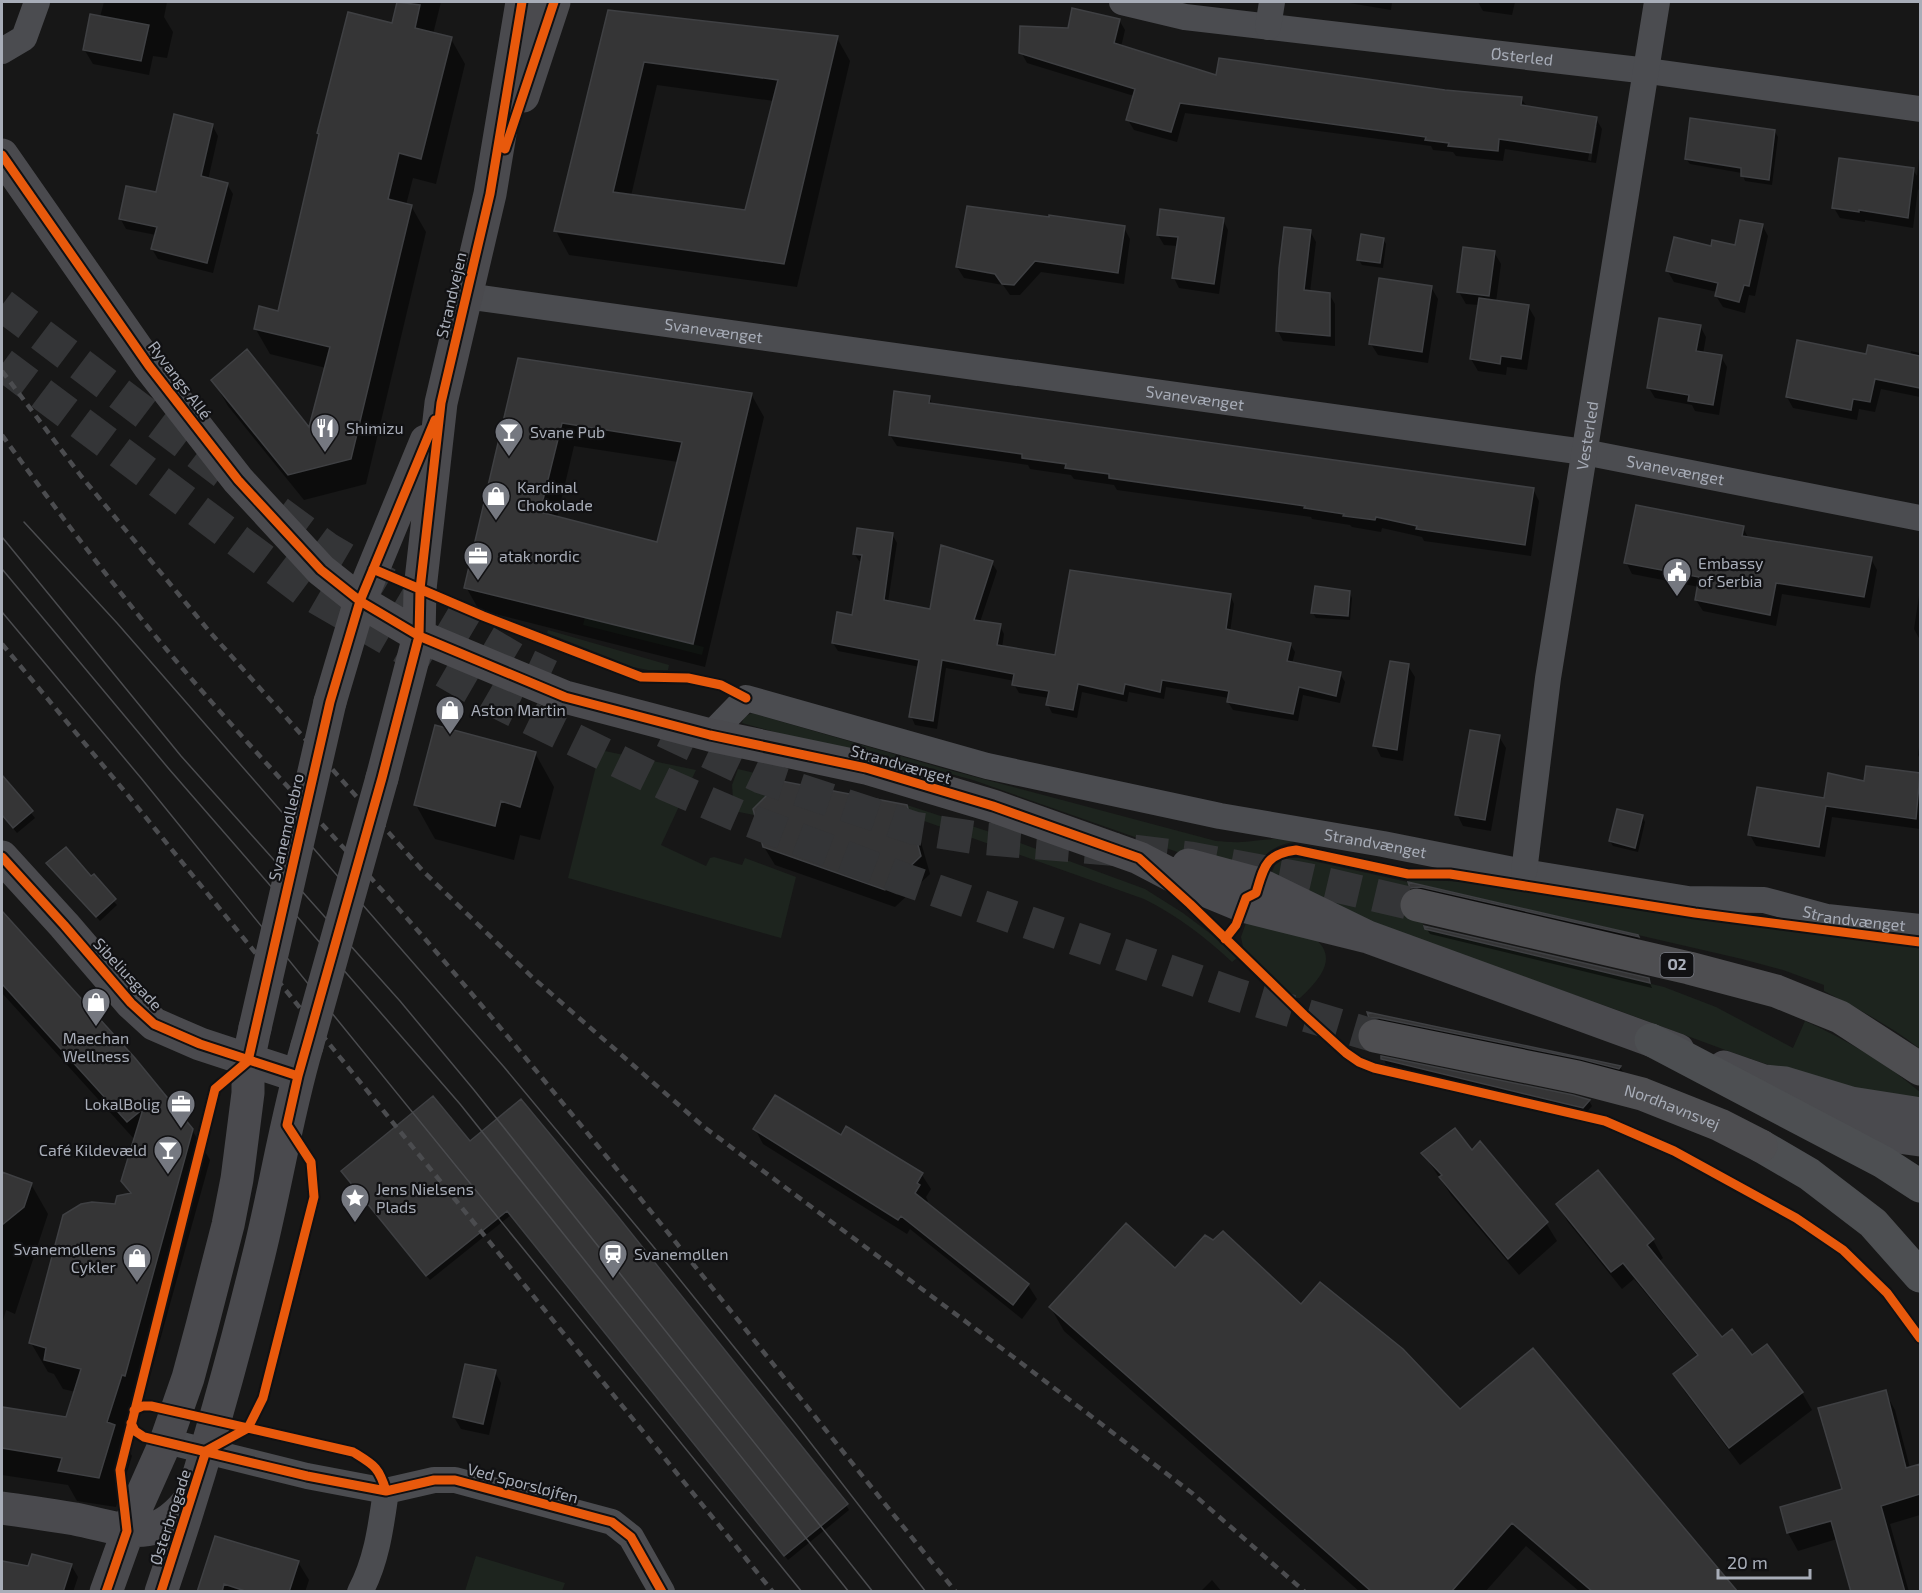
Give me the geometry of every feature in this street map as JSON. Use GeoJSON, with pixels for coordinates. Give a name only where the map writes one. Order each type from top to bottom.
{"type":"FeatureCollection","features":[{"type":"Feature","properties":{"kind":"highway","name":"O2"},"geometry":{"type":"LineString","coordinates":[[1417,904],[1689,968],[1776,991],[1840,1017],[1920,1069]]}},
{"type":"Feature","properties":{"kind":"highway","name":"Nordhavnsvej"},"geometry":{"type":"LineString","coordinates":[[1375,1035],[1577,1077],[1642,1094],[1720,1125],[1761,1146]]}},
{"type":"Feature","properties":{"kind":"main road"},"geometry":{"type":"LineString","coordinates":[[1651,1040],[1883,1162],[1920,1186]]}},
{"type":"Feature","properties":{"kind":"main road","name":"Nordhavnsvej"},"geometry":{"type":"LineString","coordinates":[[1761,1146],[1809,1173],[1873,1223],[1920,1276]]}},
{"type":"Feature","properties":{"kind":"street"},"geometry":{"type":"LineString","coordinates":[[2,51],[24,38],[37,2]]}},
{"type":"Feature","properties":{"kind":"street","name":"Strandvejen"},"geometry":{"type":"LineString","coordinates":[[419,636],[420,590],[441,403],[490,194],[522,2]]}},
{"type":"Feature","properties":{"kind":"street","name":"Strandvejen"},"geometry":{"type":"LineString","coordinates":[[490,194],[554,2]]}},
{"type":"Feature","properties":{"kind":"street","name":"Østerled"},"geometry":{"type":"LineString","coordinates":[[1122,2],[1185,17],[1648,71],[1920,109]]}},
{"type":"Feature","properties":{"kind":"street"},"geometry":{"type":"LineString","coordinates":[[1268,27],[1272,2]]}},
{"type":"Feature","properties":{"kind":"street","name":"Vesterled"},"geometry":{"type":"LineString","coordinates":[[1524,872],[1548,678],[1658,2]]}},
{"type":"Feature","properties":{"kind":"street","name":"Ryvangs Allé"},"geometry":{"type":"LineString","coordinates":[[2,155],[149,366],[238,480],[321,570],[360,601],[419,636]]}},
{"type":"Feature","properties":{"kind":"street","name":"Svanevænget"},"geometry":{"type":"LineString","coordinates":[[466,296],[1584,452],[1920,518]]}},
{"type":"Feature","properties":{"kind":"street","name":"Strandvejen"},"geometry":{"type":"LineString","coordinates":[[360,601],[441,403]]}},
{"type":"Feature","properties":{"kind":"street","name":"Svanemøllebro"},"geometry":{"type":"LineString","coordinates":[[248,1060],[330,702],[360,601]]}},
{"type":"Feature","properties":{"kind":"street"},"geometry":{"type":"LineString","coordinates":[[298,1076],[382,778],[419,636]]}},
{"type":"Feature","properties":{"kind":"street","name":"Strandvænget"},"geometry":{"type":"LineString","coordinates":[[419,636],[565,697],[710,735],[866,768],[993,806],[1139,858],[1198,867],[1258,884],[1368,937],[1764,1081],[1785,1083],[1851,1103],[1920,1114]]}},
{"type":"Feature","properties":{"kind":"street","name":"Strandvænget"},"geometry":{"type":"LineString","coordinates":[[710,735],[746,698],[987,766],[1221,816],[1383,844],[1524,872],[1688,899],[1764,900],[1827,916],[1920,927]]}},
{"type":"Feature","properties":{"kind":"street","name":"Sibeliusgade"},"geometry":{"type":"LineString","coordinates":[[2,857],[131,1003],[154,1024],[200,1044],[298,1076]]}},
{"type":"Feature","properties":{"kind":"street","name":"Østerbrogade"},"geometry":{"type":"LineString","coordinates":[[106,1592],[127,1531],[166,1442],[188,1378],[228,1226],[237,1179],[248,1093],[248,1060]]}},
{"type":"Feature","properties":{"kind":"street","name":"Østerbrogade"},"geometry":{"type":"LineString","coordinates":[[161,1592],[206,1451],[259,1255],[298,1076]]}},
{"type":"Feature","properties":{"kind":"street","name":"Strandvænget"},"geometry":{"type":"LineString","coordinates":[[1764,1081],[1776,1090],[1828,1117],[1884,1136],[1920,1140]]}},
{"type":"Feature","properties":{"kind":"street","name":"Ved Sporsløjfen"},"geometry":{"type":"LineString","coordinates":[[166,1442],[307,1476],[386,1491],[434,1480],[455,1480],[612,1522],[631,1537],[662,1592]]}},
{"type":"Feature","properties":{"kind":"street"},"geometry":{"type":"LineString","coordinates":[[360,1592],[374,1560],[386,1491]]}},
{"type":"Feature","properties":{"kind":"street"},"geometry":{"type":"LineString","coordinates":[[2,1508],[127,1531],[145,1531],[165,1524],[179,1514],[191,1498]]}},
{"type":"Feature","properties":{"kind":"shaded area"},"geometry":{"type":"Polygon","coordinates":[[[585,617],[704,647],[702,655],[583,625],[585,617]]]}},
{"type":"Feature","properties":{"kind":"shaded area"},"geometry":{"type":"Polygon","coordinates":[[[548,630],[669,665],[668,670],[633,667],[547,633],[548,630]]]}},
{"type":"Feature","properties":{"kind":"shaded area"},"geometry":{"type":"Polygon","coordinates":[[[752,713],[949,770],[1216,841],[1275,839],[1295,842],[1275,848],[1261,861],[1253,874],[1183,854],[973,780],[742,723],[744,717],[752,713]]]}},
{"type":"Feature","properties":{"kind":"shaded area"},"geometry":{"type":"Polygon","coordinates":[[[600,750],[696,770],[661,845],[706,866],[710,858],[714,857],[742,865],[745,858],[796,877],[781,938],[568,878],[600,750]]]}},
{"type":"Feature","properties":{"kind":"shaded area"},"geometry":{"type":"Polygon","coordinates":[[[738,769],[781,781],[753,809],[754,815],[734,811],[732,785],[738,769]]]}},
{"type":"Feature","properties":{"kind":"shaded area"},"geometry":{"type":"Polygon","coordinates":[[[907,805],[993,833],[1145,889],[1211,934],[1237,958],[1232,962],[1191,928],[1144,899],[910,816],[907,805]]]}},
{"type":"Feature","properties":{"kind":"shaded area"},"geometry":{"type":"Polygon","coordinates":[[[1285,858],[1299,858],[1408,882],[1425,929],[1664,987],[1716,1007],[1793,1048],[1805,1021],[1851,1044],[1894,1071],[1920,1092],[1920,1101],[1843,1086],[1767,1064],[1354,915],[1268,880],[1275,865],[1285,858]]]}},
{"type":"Feature","properties":{"kind":"shaded area"},"geometry":{"type":"Polygon","coordinates":[[[1409,879],[1466,882],[1686,917],[1920,948],[1920,1049],[1886,1025],[1824,991],[1824,985],[1783,970],[1408,882],[1409,879]]]}},
{"type":"Feature","properties":{"kind":"shaded area"},"geometry":{"type":"Polygon","coordinates":[[[1248,917],[1314,938],[1322,946],[1326,961],[1324,969],[1300,998],[1295,998],[1243,947],[1241,937],[1248,917]]]}},
{"type":"Feature","properties":{"kind":"shaded area"},"geometry":{"type":"Polygon","coordinates":[[[476,1556],[565,1583],[562,1591],[465,1591],[476,1556]]]}},
{"type":"Feature","properties":{"kind":"building"},"geometry":{"type":"Polygon","coordinates":[[[397,2],[420,5],[415,28],[452,37],[421,159],[399,153],[388,199],[412,205],[351,459],[288,475],[211,380],[247,349],[309,427],[330,347],[254,329],[259,306],[278,311],[319,134],[317,133],[348,12],[392,23],[397,2]]]}},
{"type":"Feature","properties":{"kind":"building"},"geometry":{"type":"Polygon","coordinates":[[[1072,8],[1120,19],[1114,43],[1216,75],[1219,58],[1445,90],[1522,97],[1521,105],[1597,117],[1591,153],[1499,139],[1498,151],[1448,146],[1449,143],[1425,140],[1426,137],[1180,103],[1171,132],[1126,120],[1135,89],[1019,53],[1020,26],[1068,28],[1072,8]]]}},
{"type":"Feature","properties":{"kind":"building"},"geometry":{"type":"Polygon","coordinates":[[[608,10],[838,36],[784,264],[554,231],[608,10]],[[644,62],[613,192],[745,210],[778,80],[644,62]]]}},
{"type":"Feature","properties":{"kind":"building"},"geometry":{"type":"Polygon","coordinates":[[[90,14],[149,25],[141,61],[83,50],[90,14]]]}},
{"type":"Feature","properties":{"kind":"building"},"geometry":{"type":"Polygon","coordinates":[[[174,114],[213,124],[201,176],[228,183],[207,263],[151,249],[157,227],[119,219],[126,186],[156,192],[174,114]]]}},
{"type":"Feature","properties":{"kind":"building"},"geometry":{"type":"Polygon","coordinates":[[[1690,118],[1775,130],[1769,180],[1741,176],[1741,168],[1685,159],[1690,118]]]}},
{"type":"Feature","properties":{"kind":"building"},"geometry":{"type":"Polygon","coordinates":[[[1839,158],[1914,168],[1908,218],[1832,208],[1839,158]]]}},
{"type":"Feature","properties":{"kind":"building"},"geometry":{"type":"Polygon","coordinates":[[[967,206],[1125,226],[1118,273],[1035,261],[1014,285],[1002,284],[995,274],[956,267],[967,206]]]}},
{"type":"Feature","properties":{"kind":"building"},"geometry":{"type":"Polygon","coordinates":[[[1160,209],[1224,218],[1214,284],[1172,278],[1178,237],[1157,235],[1160,209]]]}},
{"type":"Feature","properties":{"kind":"building"},"geometry":{"type":"Polygon","coordinates":[[[1740,220],[1763,224],[1749,286],[1744,285],[1739,302],[1715,296],[1718,283],[1666,271],[1674,237],[1711,246],[1712,240],[1735,245],[1740,220]]]}},
{"type":"Feature","properties":{"kind":"building"},"geometry":{"type":"Polygon","coordinates":[[[1284,227],[1311,230],[1304,290],[1330,293],[1330,336],[1276,331],[1279,268],[1284,227]]]}},
{"type":"Feature","properties":{"kind":"building"},"geometry":{"type":"Polygon","coordinates":[[[1361,234],[1384,238],[1380,263],[1357,260],[1361,234]]]}},
{"type":"Feature","properties":{"kind":"building"},"geometry":{"type":"Polygon","coordinates":[[[1463,247],[1495,251],[1489,296],[1457,292],[1463,247]]]}},
{"type":"Feature","properties":{"kind":"building"},"geometry":{"type":"Polygon","coordinates":[[[1379,278],[1432,286],[1422,352],[1369,344],[1379,278]]]}},
{"type":"Feature","properties":{"kind":"building"},"geometry":{"type":"Polygon","coordinates":[[[1479,298],[1529,305],[1521,359],[1501,356],[1500,364],[1470,359],[1479,298]]]}},
{"type":"Feature","properties":{"kind":"building"},"geometry":{"type":"Polygon","coordinates":[[[1659,318],[1701,325],[1696,351],[1722,355],[1713,405],[1688,401],[1689,395],[1647,388],[1659,318]]]}},
{"type":"Feature","properties":{"kind":"building"},"geometry":{"type":"Polygon","coordinates":[[[1797,340],[1866,354],[1868,345],[1920,356],[1920,388],[1875,379],[1870,402],[1853,399],[1851,410],[1786,397],[1797,340]]]}},
{"type":"Feature","properties":{"kind":"building"},"geometry":{"type":"Polygon","coordinates":[[[518,358],[752,393],[693,644],[464,588],[518,358]],[[562,423],[540,512],[657,542],[682,442],[562,423]]]}},
{"type":"Feature","properties":{"kind":"building"},"geometry":{"type":"Polygon","coordinates":[[[894,391],[930,396],[929,403],[1534,488],[1525,545],[1416,529],[1417,526],[1376,517],[1375,520],[1343,516],[1344,514],[1304,508],[1305,506],[1109,478],[1109,474],[1065,468],[1066,464],[1022,458],[1022,454],[889,435],[894,391]]]}},
{"type":"Feature","properties":{"kind":"building"},"geometry":{"type":"Polygon","coordinates":[[[1636,505],[1744,526],[1742,536],[1872,557],[1864,597],[1776,583],[1770,615],[1695,600],[1699,577],[1624,563],[1636,505]]]}},
{"type":"Feature","properties":{"kind":"building"},"geometry":{"type":"Polygon","coordinates":[[[857,528],[893,533],[884,600],[930,609],[941,545],[993,561],[974,620],[1001,624],[997,645],[1055,655],[1070,570],[1231,594],[1226,629],[1291,643],[1287,661],[1341,672],[1336,696],[1299,687],[1293,714],[1227,702],[1229,691],[1162,680],[1160,692],[1125,684],[1123,694],[1078,684],[1073,710],[1046,705],[1049,691],[1012,685],[1014,674],[942,660],[933,721],[909,717],[919,660],[832,643],[837,612],[852,615],[862,555],[853,554],[857,528]]]}},
{"type":"Feature","properties":{"kind":"building"},"geometry":{"type":"Polygon","coordinates":[[[1315,586],[1350,591],[1348,616],[1311,613],[1315,586]]]}},
{"type":"Feature","properties":{"kind":"building"},"geometry":{"type":"Polygon","coordinates":[[[1390,661],[1409,664],[1397,750],[1373,746],[1390,661]]]}},
{"type":"Feature","properties":{"kind":"building"},"geometry":{"type":"Polygon","coordinates":[[[435,725],[536,752],[520,807],[501,801],[495,826],[414,805],[435,725]]]}},
{"type":"Feature","properties":{"kind":"building"},"geometry":{"type":"Polygon","coordinates":[[[1470,730],[1500,735],[1485,820],[1455,815],[1470,730]]]}},
{"type":"Feature","properties":{"kind":"building"},"geometry":{"type":"Polygon","coordinates":[[[1866,766],[1920,773],[1916,819],[1826,806],[1819,847],[1748,835],[1757,787],[1824,798],[1828,773],[1864,781],[1866,766]]]}},
{"type":"Feature","properties":{"kind":"building"},"geometry":{"type":"Polygon","coordinates":[[[2,775],[33,811],[13,828],[2,815],[2,775]]]}},
{"type":"Feature","properties":{"kind":"building"},"geometry":{"type":"Polygon","coordinates":[[[781,781],[907,805],[921,856],[885,890],[763,847],[753,809],[781,781]]]}},
{"type":"Feature","properties":{"kind":"building"},"geometry":{"type":"Polygon","coordinates":[[[1617,809],[1643,815],[1635,848],[1609,841],[1617,809]]]}},
{"type":"Feature","properties":{"kind":"building"},"geometry":{"type":"Polygon","coordinates":[[[66,847],[91,876],[94,874],[116,899],[96,917],[46,863],[66,847]]]}},
{"type":"Feature","properties":{"kind":"building"},"geometry":{"type":"Polygon","coordinates":[[[1408,882],[1639,937],[1421,887],[1410,888],[1408,882]]]}},
{"type":"Feature","properties":{"kind":"building"},"geometry":{"type":"Polygon","coordinates":[[[2,911],[135,1058],[193,1129],[125,1376],[122,1375],[107,1422],[115,1425],[99,1478],[58,1471],[62,1458],[2,1448],[2,1407],[66,1417],[81,1369],[44,1360],[46,1348],[29,1343],[63,1215],[81,1204],[92,1202],[115,1204],[117,1196],[131,1193],[121,1181],[143,1109],[127,1122],[2,984],[2,911]]]}},
{"type":"Feature","properties":{"kind":"building"},"geometry":{"type":"Polygon","coordinates":[[[1424,926],[1649,978],[1650,983],[1425,929],[1424,926]]]}},
{"type":"Feature","properties":{"kind":"building"},"geometry":{"type":"Polygon","coordinates":[[[1367,1012],[1621,1066],[1619,1069],[1581,1059],[1379,1018],[1369,1018],[1367,1012]]]}},
{"type":"Feature","properties":{"kind":"building"},"geometry":{"type":"Polygon","coordinates":[[[1381,1056],[1590,1100],[1583,1108],[1381,1059],[1381,1056]]]}},
{"type":"Feature","properties":{"kind":"building"},"geometry":{"type":"Polygon","coordinates":[[[775,1095],[841,1135],[846,1126],[923,1173],[917,1183],[920,1185],[915,1193],[1029,1284],[1013,1305],[901,1216],[898,1220],[753,1129],[775,1095]]]}},
{"type":"Feature","properties":{"kind":"building"},"geometry":{"type":"Polygon","coordinates":[[[433,1096],[470,1141],[521,1099],[848,1504],[784,1556],[507,1211],[426,1276],[341,1171],[433,1096]]]}},
{"type":"Feature","properties":{"kind":"building"},"geometry":{"type":"Polygon","coordinates":[[[1455,1128],[1472,1150],[1480,1141],[1548,1222],[1508,1259],[1439,1177],[1442,1175],[1421,1153],[1455,1128]]]}},
{"type":"Feature","properties":{"kind":"building"},"geometry":{"type":"Polygon","coordinates":[[[1598,1170],[1654,1239],[1647,1245],[1722,1337],[1732,1329],[1752,1355],[1767,1344],[1803,1392],[1729,1448],[1673,1374],[1698,1355],[1623,1263],[1611,1272],[1556,1204],[1598,1170]]]}},
{"type":"Feature","properties":{"kind":"building"},"geometry":{"type":"Polygon","coordinates":[[[2,1172],[32,1183],[24,1207],[2,1225],[2,1172]]]}},
{"type":"Feature","properties":{"kind":"building"},"geometry":{"type":"Polygon","coordinates":[[[1126,1223],[1175,1268],[1205,1235],[1213,1240],[1223,1231],[1301,1304],[1320,1282],[1403,1349],[1460,1409],[1533,1348],[1738,1592],[1593,1592],[1512,1523],[1451,1592],[1372,1592],[1049,1307],[1126,1223]]]}},
{"type":"Feature","properties":{"kind":"building"},"geometry":{"type":"Polygon","coordinates":[[[465,1364],[496,1370],[483,1424],[453,1417],[465,1364]]]}},
{"type":"Feature","properties":{"kind":"building"},"geometry":{"type":"Polygon","coordinates":[[[1886,1390],[1906,1468],[1920,1464],[1920,1494],[1881,1506],[1905,1592],[1851,1592],[1831,1521],[1787,1533],[1780,1507],[1842,1489],[1818,1408],[1886,1390]]]}},
{"type":"Feature","properties":{"kind":"building"},"geometry":{"type":"Polygon","coordinates":[[[215,1536],[299,1561],[289,1592],[248,1592],[224,1584],[222,1592],[197,1592],[215,1536]]]}},
{"type":"Feature","properties":{"kind":"building"},"geometry":{"type":"Polygon","coordinates":[[[32,1554],[72,1564],[63,1592],[2,1592],[2,1561],[28,1566],[32,1554]]]}},
{"type":"Feature","properties":{"kind":"tunnel"},"geometry":{"type":"LineString","coordinates":[[2,305],[232,479]]}},
{"type":"Feature","properties":{"kind":"tunnel"},"geometry":{"type":"LineString","coordinates":[[2,364],[305,591],[499,703],[665,784],[743,818],[903,879],[1238,995],[1375,1036]]}},
{"type":"Feature","properties":{"kind":"tunnel"},"geometry":{"type":"LineString","coordinates":[[278,512],[328,549],[520,662],[550,676]]}},
{"type":"Feature","properties":{"kind":"tunnel"},"geometry":{"type":"LineString","coordinates":[[664,731],[761,777],[914,828],[977,838],[1190,858],[1310,880],[1417,905]]}},
{"type":"Feature","properties":{"kind":"tram line"},"geometry":{"type":"LineString","coordinates":[[24,522],[117,623],[504,1067],[652,1245],[796,1424],[926,1592]]}},
{"type":"Feature","properties":{"kind":"tram line"},"geometry":{"type":"LineString","coordinates":[[2,537],[181,756],[400,1001],[474,1090],[873,1592]]}},
{"type":"Feature","properties":{"kind":"tram line"},"geometry":{"type":"LineString","coordinates":[[2,569],[169,769],[460,1104],[849,1592]]}},
{"type":"Feature","properties":{"kind":"tram line"},"geometry":{"type":"LineString","coordinates":[[2,612],[141,778],[802,1592]]}},
{"type":"Feature","properties":{"kind":"railway"},"geometry":{"type":"LineString","coordinates":[[2,371],[81,476],[209,631],[422,870],[531,976],[704,1127],[1192,1493],[1305,1592]]}},
{"type":"Feature","properties":{"kind":"railway"},"geometry":{"type":"LineString","coordinates":[[2,435],[148,627],[219,710],[402,913],[504,1032],[635,1191],[956,1592]]}},
{"type":"Feature","properties":{"kind":"railway"},"geometry":{"type":"LineString","coordinates":[[2,644],[126,793],[773,1592]]}},
{"type":"Feature","properties":{"kind":"cycle path"},"geometry":{"type":"LineString","coordinates":[[206,1451],[248,1428],[263,1398],[314,1197],[311,1162],[287,1125],[298,1076],[382,778],[419,636],[420,589],[441,403],[490,194],[522,2]]}},
{"type":"Feature","properties":{"kind":"cycle path"},"geometry":{"type":"LineString","coordinates":[[505,149],[554,2]]}},
{"type":"Feature","properties":{"kind":"cycle path"},"geometry":{"type":"LineString","coordinates":[[2,155],[149,366],[238,480],[321,570],[360,601],[419,636],[565,697],[710,735],[866,768],[993,806],[1139,858],[1190,904],[1304,1015],[1359,1062],[1374,1068],[1605,1121],[1674,1151],[1796,1218],[1843,1250],[1887,1293],[1920,1338]]}},
{"type":"Feature","properties":{"kind":"cycle path"},"geometry":{"type":"LineString","coordinates":[[248,1061],[330,702],[360,601],[435,420]]}},
{"type":"Feature","properties":{"kind":"cycle path"},"geometry":{"type":"LineString","coordinates":[[373,569],[483,616],[641,677],[688,678],[721,685],[746,698]]}},
{"type":"Feature","properties":{"kind":"cycle path"},"geometry":{"type":"LineString","coordinates":[[1225,939],[1236,925],[1246,898],[1256,893],[1267,863],[1278,855],[1296,850],[1408,874],[1450,874],[1695,913],[1920,942]]}},
{"type":"Feature","properties":{"kind":"cycle path"},"geometry":{"type":"LineString","coordinates":[[2,857],[131,1003],[154,1024],[200,1044],[298,1076]]}},
{"type":"Feature","properties":{"kind":"cycle path"},"geometry":{"type":"LineString","coordinates":[[106,1592],[127,1531],[120,1470],[215,1089],[248,1061]]}},
{"type":"Feature","properties":{"kind":"cycle path"},"geometry":{"type":"LineString","coordinates":[[134,1410],[143,1406],[151,1406],[353,1452],[375,1467],[386,1491]]}},
{"type":"Feature","properties":{"kind":"cycle path"},"geometry":{"type":"LineString","coordinates":[[131,1423],[135,1431],[144,1437],[307,1476],[386,1491],[434,1480],[455,1480],[612,1522],[631,1537],[662,1592]]}},
{"type":"Feature","properties":{"kind":"cycle path"},"geometry":{"type":"LineString","coordinates":[[161,1592],[206,1451]]}},
{"type":"Feature","properties":{"kind":"place","name":"Shimizu"},"geometry":{"type":"Point","coordinates":[325,454]}},
{"type":"Feature","properties":{"kind":"place","name":"Svane Pub"},"geometry":{"type":"Point","coordinates":[509,458]}},
{"type":"Feature","properties":{"kind":"place","name":"Kardinal Chokolade"},"geometry":{"type":"Point","coordinates":[496,522]}},
{"type":"Feature","properties":{"kind":"place","name":"atak nordic"},"geometry":{"type":"Point","coordinates":[478,582]}},
{"type":"Feature","properties":{"kind":"place","name":"Embassy of Serbia"},"geometry":{"type":"Point","coordinates":[1677,598]}},
{"type":"Feature","properties":{"kind":"place","name":"Aston Martin"},"geometry":{"type":"Point","coordinates":[450,736]}},
{"type":"Feature","properties":{"kind":"place","name":"Maechan Wellness"},"geometry":{"type":"Point","coordinates":[96,1028]}},
{"type":"Feature","properties":{"kind":"place","name":"LokalBolig"},"geometry":{"type":"Point","coordinates":[181,1130]}},
{"type":"Feature","properties":{"kind":"place","name":"Café Kildevæld"},"geometry":{"type":"Point","coordinates":[168,1176]}},
{"type":"Feature","properties":{"kind":"place","name":"Jens Nielsens Plads"},"geometry":{"type":"Point","coordinates":[355,1224]}},
{"type":"Feature","properties":{"kind":"place","name":"Svanemøllen"},"geometry":{"type":"Point","coordinates":[613,1280]}},
{"type":"Feature","properties":{"kind":"place","name":"Svanemøllens Cykler"},"geometry":{"type":"Point","coordinates":[137,1284]}}]}
